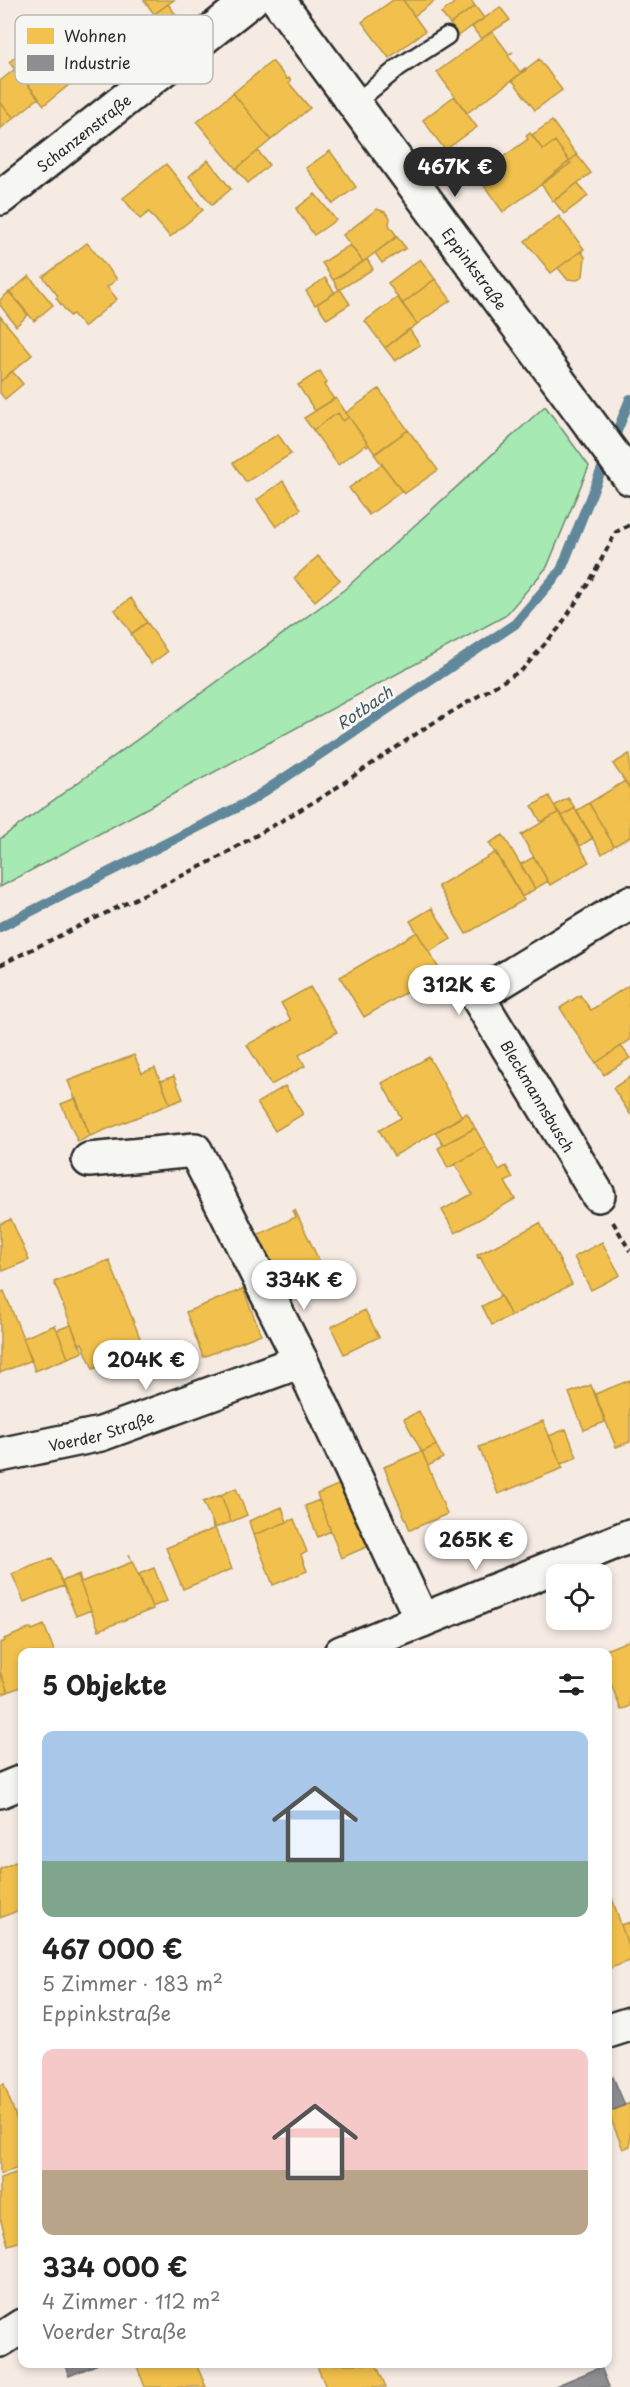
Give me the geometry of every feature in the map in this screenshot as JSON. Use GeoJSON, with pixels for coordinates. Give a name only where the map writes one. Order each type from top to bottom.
{"type":"FeatureCollection","features":[{"type":"Feature","properties":{"kind":"street","name":"Schanzenstraße"},"geometry":{"type":"LineString","coordinates":[[213,30],[251,0]]}},
{"type":"Feature","properties":{"kind":"street","name":"Eppinkstraße"},"geometry":{"type":"LineString","coordinates":[[278,0],[630,478]]}},
{"type":"Feature","properties":{"kind":"street","name":"Schanzenstraße"},"geometry":{"type":"LineString","coordinates":[[0,198],[145,84]]}},
{"type":"Feature","properties":{"kind":"street","name":"Bleckmannsbusch"},"geometry":{"type":"LineString","coordinates":[[598,1195],[477,996],[630,903]]}},
{"type":"Feature","properties":{"kind":"street"},"geometry":{"type":"LineString","coordinates":[[89,1160],[195,1150],[301,1362],[422,1620]]}},
{"type":"Feature","properties":{"kind":"street","name":"Voerder Straße"},"geometry":{"type":"LineString","coordinates":[[0,1455],[101,1434],[301,1362]]}},
{"type":"Feature","properties":{"kind":"street"},"geometry":{"type":"LineString","coordinates":[[353,1648],[630,1536]]}},
{"type":"Feature","properties":{"kind":"street"},"geometry":{"type":"LineString","coordinates":[[0,1791],[18,1784]]}},
{"type":"Feature","properties":{"kind":"street"},"geometry":{"type":"LineString","coordinates":[[612,2030],[630,2024]]}},
{"type":"Feature","properties":{"kind":"street"},"geometry":{"type":"LineString","coordinates":[[0,2340],[18,2329]]}},
{"type":"Feature","properties":{"kind":"lane"},"geometry":{"type":"LineString","coordinates":[[354,104],[399,67],[447,36]]}},
{"type":"Feature","properties":{"kind":"path"},"geometry":{"type":"LineString","coordinates":[[0,965],[214,860],[324,796],[428,726],[522,670],[559,628],[590,581],[616,532],[630,525]]}},
{"type":"Feature","properties":{"kind":"green space"},"geometry":{"type":"Polygon","coordinates":[[[545,406],[589,466],[547,567],[505,616],[0,887],[0,839],[345,589],[545,406]]]}},
{"type":"Feature","properties":{"kind":"building: Wohnen"},"geometry":{"type":"Polygon","coordinates":[[[144,0],[174,0],[154,14],[144,0]]]}},
{"type":"Feature","properties":{"kind":"building: Wohnen"},"geometry":{"type":"Polygon","coordinates":[[[393,0],[403,0],[425,31],[389,58],[362,22],[393,0]]]}},
{"type":"Feature","properties":{"kind":"building: Wohnen"},"geometry":{"type":"Polygon","coordinates":[[[403,0],[436,0],[414,16],[403,0]]]}},
{"type":"Feature","properties":{"kind":"building: Wohnen"},"geometry":{"type":"Polygon","coordinates":[[[458,0],[471,0],[475,6],[450,24],[441,13],[458,0]]]}},
{"type":"Feature","properties":{"kind":"building: Wohnen"},"geometry":{"type":"Polygon","coordinates":[[[168,4],[176,15],[153,15],[168,4]]]}},
{"type":"Feature","properties":{"kind":"building: Wohnen"},"geometry":{"type":"Polygon","coordinates":[[[475,6],[484,18],[458,36],[450,24],[475,6]]]}},
{"type":"Feature","properties":{"kind":"building: Wohnen"},"geometry":{"type":"Polygon","coordinates":[[[500,7],[510,20],[481,39],[472,27],[500,7]]]}},
{"type":"Feature","properties":{"kind":"building: Wohnen"},"geometry":{"type":"Polygon","coordinates":[[[492,31],[509,54],[513,52],[508,56],[520,72],[525,68],[526,70],[467,113],[437,72],[492,31]]]}},
{"type":"Feature","properties":{"kind":"building: Wohnen"},"geometry":{"type":"Polygon","coordinates":[[[15,57],[15,69],[9,62],[15,57]]]}},
{"type":"Feature","properties":{"kind":"building: Wohnen"},"geometry":{"type":"Polygon","coordinates":[[[539,59],[562,90],[535,110],[512,80],[539,59]]]}},
{"type":"Feature","properties":{"kind":"building: Wohnen"},"geometry":{"type":"Polygon","coordinates":[[[272,61],[287,79],[289,78],[291,81],[289,83],[310,108],[271,140],[233,93],[272,61]]]}},
{"type":"Feature","properties":{"kind":"building: Wohnen"},"geometry":{"type":"Polygon","coordinates":[[[15,69],[15,84],[27,84],[39,98],[14,118],[0,102],[0,81],[15,69]]]}},
{"type":"Feature","properties":{"kind":"building: Wohnen"},"geometry":{"type":"Polygon","coordinates":[[[27,84],[70,84],[44,105],[27,84]]]}},
{"type":"Feature","properties":{"kind":"building: Wohnen"},"geometry":{"type":"Polygon","coordinates":[[[233,93],[271,140],[236,169],[197,122],[233,93]]]}},
{"type":"Feature","properties":{"kind":"building: Wohnen"},"geometry":{"type":"Polygon","coordinates":[[[454,96],[477,127],[445,150],[423,120],[454,96]]]}},
{"type":"Feature","properties":{"kind":"building: Wohnen"},"geometry":{"type":"Polygon","coordinates":[[[0,102],[14,118],[0,129],[0,102]]]}},
{"type":"Feature","properties":{"kind":"building: Wohnen"},"geometry":{"type":"Polygon","coordinates":[[[552,121],[577,155],[569,161],[555,141],[543,150],[532,135],[552,121]]]}},
{"type":"Feature","properties":{"kind":"building: Wohnen"},"geometry":{"type":"Polygon","coordinates":[[[530,133],[543,150],[555,141],[571,163],[503,212],[477,176],[528,139],[526,136],[530,133]]]}},
{"type":"Feature","properties":{"kind":"building: Wohnen"},"geometry":{"type":"Polygon","coordinates":[[[258,151],[269,165],[248,183],[236,169],[258,151]]]}},
{"type":"Feature","properties":{"kind":"building: Wohnen"},"geometry":{"type":"Polygon","coordinates":[[[330,151],[356,187],[333,204],[306,168],[330,151]]]}},
{"type":"Feature","properties":{"kind":"building: Wohnen"},"geometry":{"type":"Polygon","coordinates":[[[577,155],[591,173],[553,201],[541,184],[577,155]]]}},
{"type":"Feature","properties":{"kind":"building: Wohnen"},"geometry":{"type":"Polygon","coordinates":[[[208,160],[231,189],[212,205],[189,176],[208,160]]]}},
{"type":"Feature","properties":{"kind":"building: Wohnen"},"geometry":{"type":"Polygon","coordinates":[[[166,164],[203,210],[170,237],[149,212],[140,219],[123,198],[166,164]]]}},
{"type":"Feature","properties":{"kind":"building: Wohnen"},"geometry":{"type":"Polygon","coordinates":[[[578,183],[588,196],[564,214],[554,201],[578,183]]]}},
{"type":"Feature","properties":{"kind":"building: Wohnen"},"geometry":{"type":"Polygon","coordinates":[[[315,194],[336,220],[314,235],[296,209],[315,194]]]}},
{"type":"Feature","properties":{"kind":"building: Wohnen"},"geometry":{"type":"Polygon","coordinates":[[[377,209],[385,212],[390,218],[389,225],[397,236],[363,262],[343,235],[377,209]]]}},
{"type":"Feature","properties":{"kind":"building: Wohnen"},"geometry":{"type":"Polygon","coordinates":[[[559,216],[584,249],[551,273],[525,241],[559,216]]]}},
{"type":"Feature","properties":{"kind":"building: Wohnen"},"geometry":{"type":"Polygon","coordinates":[[[397,237],[406,248],[382,263],[375,253],[397,237]]]}},
{"type":"Feature","properties":{"kind":"building: Wohnen"},"geometry":{"type":"Polygon","coordinates":[[[87,243],[117,279],[107,287],[117,299],[84,327],[73,314],[70,316],[43,277],[87,243]]]}},
{"type":"Feature","properties":{"kind":"building: Wohnen"},"geometry":{"type":"Polygon","coordinates":[[[350,245],[363,262],[333,280],[322,263],[350,245]]]}},
{"type":"Feature","properties":{"kind":"building: Wohnen"},"geometry":{"type":"Polygon","coordinates":[[[581,251],[585,257],[583,276],[577,280],[567,279],[558,268],[581,251]]]}},
{"type":"Feature","properties":{"kind":"building: Wohnen"},"geometry":{"type":"Polygon","coordinates":[[[367,259],[373,269],[339,290],[333,280],[367,259]]]}},
{"type":"Feature","properties":{"kind":"building: Wohnen"},"geometry":{"type":"Polygon","coordinates":[[[420,259],[435,279],[402,304],[388,283],[420,259]]]}},
{"type":"Feature","properties":{"kind":"building: Wohnen"},"geometry":{"type":"Polygon","coordinates":[[[29,276],[53,305],[34,321],[10,292],[29,276]]]}},
{"type":"Feature","properties":{"kind":"building: Wohnen"},"geometry":{"type":"Polygon","coordinates":[[[325,278],[335,293],[315,305],[306,291],[325,278]]]}},
{"type":"Feature","properties":{"kind":"building: Wohnen"},"geometry":{"type":"Polygon","coordinates":[[[435,279],[451,300],[417,324],[402,304],[435,279]]]}},
{"type":"Feature","properties":{"kind":"building: Wohnen"},"geometry":{"type":"Polygon","coordinates":[[[340,289],[350,304],[327,319],[317,304],[340,289]]]}},
{"type":"Feature","properties":{"kind":"building: Wohnen"},"geometry":{"type":"Polygon","coordinates":[[[9,292],[28,315],[16,326],[0,305],[0,300],[9,292]]]}},
{"type":"Feature","properties":{"kind":"building: Wohnen"},"geometry":{"type":"Polygon","coordinates":[[[398,297],[417,324],[385,348],[365,321],[398,297]]]}},
{"type":"Feature","properties":{"kind":"building: Wohnen"},"geometry":{"type":"Polygon","coordinates":[[[0,316],[32,355],[0,382],[0,316]]]}},
{"type":"Feature","properties":{"kind":"building: Wohnen"},"geometry":{"type":"Polygon","coordinates":[[[409,329],[420,345],[395,361],[385,348],[409,329]]]}},
{"type":"Feature","properties":{"kind":"building: Wohnen"},"geometry":{"type":"Polygon","coordinates":[[[12,371],[23,384],[5,399],[0,393],[0,382],[12,371]]]}},
{"type":"Feature","properties":{"kind":"building: Wohnen"},"geometry":{"type":"Polygon","coordinates":[[[320,371],[327,383],[324,385],[334,399],[315,411],[298,385],[320,371]]]}},
{"type":"Feature","properties":{"kind":"building: Wohnen"},"geometry":{"type":"Polygon","coordinates":[[[379,389],[408,430],[375,454],[346,413],[379,389]]]}},
{"type":"Feature","properties":{"kind":"building: Wohnen"},"geometry":{"type":"Polygon","coordinates":[[[336,398],[349,417],[343,421],[338,413],[313,430],[304,418],[336,398]]]}},
{"type":"Feature","properties":{"kind":"building: Wohnen"},"geometry":{"type":"Polygon","coordinates":[[[338,413],[343,421],[349,417],[369,445],[367,447],[365,445],[338,465],[313,430],[338,413]]]}},
{"type":"Feature","properties":{"kind":"building: Wohnen"},"geometry":{"type":"Polygon","coordinates":[[[408,430],[438,470],[404,494],[374,454],[408,430]]]}},
{"type":"Feature","properties":{"kind":"building: Wohnen"},"geometry":{"type":"Polygon","coordinates":[[[278,434],[291,454],[246,482],[233,463],[278,434]]]}},
{"type":"Feature","properties":{"kind":"building: Wohnen"},"geometry":{"type":"Polygon","coordinates":[[[382,464],[402,491],[369,515],[349,488],[382,464]]]}},
{"type":"Feature","properties":{"kind":"building: Wohnen"},"geometry":{"type":"Polygon","coordinates":[[[283,481],[301,509],[276,527],[257,500],[283,481]]]}},
{"type":"Feature","properties":{"kind":"building: Wohnen"},"geometry":{"type":"Polygon","coordinates":[[[318,556],[340,580],[315,601],[294,578],[318,556]]]}},
{"type":"Feature","properties":{"kind":"building: Wohnen"},"geometry":{"type":"Polygon","coordinates":[[[131,598],[147,622],[132,634],[115,610],[131,598]]]}},
{"type":"Feature","properties":{"kind":"building: Wohnen"},"geometry":{"type":"Polygon","coordinates":[[[147,622],[167,652],[151,664],[131,634],[147,622]]]}},
{"type":"Feature","properties":{"kind":"building: Wohnen"},"geometry":{"type":"Polygon","coordinates":[[[630,754],[630,789],[613,764],[630,754]]]}},
{"type":"Feature","properties":{"kind":"building: Wohnen"},"geometry":{"type":"Polygon","coordinates":[[[625,781],[630,789],[630,837],[614,846],[589,803],[625,781]]]}},
{"type":"Feature","properties":{"kind":"building: Wohnen"},"geometry":{"type":"Polygon","coordinates":[[[549,796],[558,813],[541,822],[532,806],[549,796]]]}},
{"type":"Feature","properties":{"kind":"building: Wohnen"},"geometry":{"type":"Polygon","coordinates":[[[568,798],[575,808],[562,816],[554,806],[568,798]]]}},
{"type":"Feature","properties":{"kind":"building: Wohnen"},"geometry":{"type":"Polygon","coordinates":[[[589,803],[614,846],[602,854],[576,811],[589,803]]]}},
{"type":"Feature","properties":{"kind":"building: Wohnen"},"geometry":{"type":"Polygon","coordinates":[[[575,808],[593,838],[580,846],[562,816],[575,808]]]}},
{"type":"Feature","properties":{"kind":"building: Wohnen"},"geometry":{"type":"Polygon","coordinates":[[[559,812],[589,862],[550,885],[521,835],[559,812]]]}},
{"type":"Feature","properties":{"kind":"building: Wohnen"},"geometry":{"type":"Polygon","coordinates":[[[503,835],[535,889],[522,897],[489,843],[503,835]]]}},
{"type":"Feature","properties":{"kind":"building: Wohnen"},"geometry":{"type":"Polygon","coordinates":[[[496,852],[524,900],[466,934],[438,886],[496,852]]]}},
{"type":"Feature","properties":{"kind":"building: Wohnen"},"geometry":{"type":"Polygon","coordinates":[[[534,857],[548,881],[535,889],[521,864],[534,857]]]}},
{"type":"Feature","properties":{"kind":"building: Wohnen"},"geometry":{"type":"Polygon","coordinates":[[[432,908],[451,939],[429,952],[410,921],[432,908]]]}},
{"type":"Feature","properties":{"kind":"building: Wohnen"},"geometry":{"type":"Polygon","coordinates":[[[417,932],[441,972],[364,1017],[340,977],[417,932]]]}},
{"type":"Feature","properties":{"kind":"building: Wohnen"},"geometry":{"type":"Polygon","coordinates":[[[629,985],[630,1040],[596,1063],[560,1008],[580,995],[591,1010],[629,985]]]}},
{"type":"Feature","properties":{"kind":"building: Wohnen"},"geometry":{"type":"Polygon","coordinates":[[[310,987],[337,1032],[299,1055],[305,1066],[271,1085],[247,1045],[291,1020],[281,1003],[310,987]]]}},
{"type":"Feature","properties":{"kind":"building: Wohnen"},"geometry":{"type":"Polygon","coordinates":[[[621,1046],[630,1058],[604,1075],[596,1063],[621,1046]]]}},
{"type":"Feature","properties":{"kind":"building: Wohnen"},"geometry":{"type":"Polygon","coordinates":[[[134,1055],[142,1073],[155,1068],[170,1104],[90,1136],[68,1081],[134,1055]]]}},
{"type":"Feature","properties":{"kind":"building: Wohnen"},"geometry":{"type":"Polygon","coordinates":[[[429,1057],[462,1117],[394,1156],[379,1130],[401,1118],[382,1083],[429,1057]]]}},
{"type":"Feature","properties":{"kind":"building: Wohnen"},"geometry":{"type":"Polygon","coordinates":[[[174,1076],[183,1099],[170,1104],[161,1081],[174,1076]]]}},
{"type":"Feature","properties":{"kind":"building: Wohnen"},"geometry":{"type":"Polygon","coordinates":[[[630,1077],[630,1114],[613,1088],[630,1077]]]}},
{"type":"Feature","properties":{"kind":"building: Wohnen"},"geometry":{"type":"Polygon","coordinates":[[[285,1086],[303,1114],[275,1131],[257,1103],[285,1086]]]}},
{"type":"Feature","properties":{"kind":"building: Wohnen"},"geometry":{"type":"Polygon","coordinates":[[[76,1098],[90,1136],[78,1142],[61,1104],[76,1098]]]}},
{"type":"Feature","properties":{"kind":"building: Wohnen"},"geometry":{"type":"Polygon","coordinates":[[[467,1113],[475,1128],[443,1145],[435,1132],[467,1113]]]}},
{"type":"Feature","properties":{"kind":"building: Wohnen"},"geometry":{"type":"Polygon","coordinates":[[[475,1128],[486,1147],[448,1168],[438,1148],[475,1128]]]}},
{"type":"Feature","properties":{"kind":"building: Wohnen"},"geometry":{"type":"Polygon","coordinates":[[[486,1147],[499,1170],[506,1166],[513,1178],[505,1182],[515,1199],[455,1233],[442,1210],[472,1194],[455,1164],[486,1147]]]}},
{"type":"Feature","properties":{"kind":"building: Wohnen"},"geometry":{"type":"Polygon","coordinates":[[[295,1210],[325,1273],[281,1294],[251,1230],[254,1229],[257,1235],[296,1217],[293,1211],[295,1210]]]}},
{"type":"Feature","properties":{"kind":"building: Wohnen"},"geometry":{"type":"Polygon","coordinates":[[[11,1219],[29,1260],[3,1271],[0,1264],[0,1224],[11,1219]]]}},
{"type":"Feature","properties":{"kind":"building: Wohnen"},"geometry":{"type":"Polygon","coordinates":[[[540,1223],[572,1284],[511,1316],[477,1255],[540,1223]]]}},
{"type":"Feature","properties":{"kind":"building: Wohnen"},"geometry":{"type":"Polygon","coordinates":[[[602,1242],[620,1275],[591,1290],[574,1257],[602,1242]]]}},
{"type":"Feature","properties":{"kind":"building: Wohnen"},"geometry":{"type":"Polygon","coordinates":[[[109,1260],[144,1348],[93,1369],[82,1343],[79,1345],[54,1282],[109,1260]]]}},
{"type":"Feature","properties":{"kind":"building: Wohnen"},"geometry":{"type":"Polygon","coordinates":[[[243,1289],[261,1334],[203,1357],[186,1312],[243,1289]]]}},
{"type":"Feature","properties":{"kind":"building: Wohnen"},"geometry":{"type":"Polygon","coordinates":[[[4,1291],[32,1360],[0,1373],[0,1293],[4,1291]]]}},
{"type":"Feature","properties":{"kind":"building: Wohnen"},"geometry":{"type":"Polygon","coordinates":[[[501,1296],[511,1316],[492,1325],[482,1306],[501,1296]]]}},
{"type":"Feature","properties":{"kind":"building: Wohnen"},"geometry":{"type":"Polygon","coordinates":[[[365,1310],[379,1337],[344,1354],[331,1327],[365,1310]]]}},
{"type":"Feature","properties":{"kind":"building: Wohnen"},"geometry":{"type":"Polygon","coordinates":[[[55,1325],[68,1358],[35,1371],[23,1338],[55,1325]]]}},
{"type":"Feature","properties":{"kind":"building: Wohnen"},"geometry":{"type":"Polygon","coordinates":[[[71,1325],[83,1352],[68,1358],[57,1330],[71,1325]]]}},
{"type":"Feature","properties":{"kind":"building: Wohnen"},"geometry":{"type":"Polygon","coordinates":[[[630,1380],[630,1442],[616,1447],[595,1394],[630,1380]]]}},
{"type":"Feature","properties":{"kind":"building: Wohnen"},"geometry":{"type":"Polygon","coordinates":[[[591,1385],[605,1422],[584,1430],[569,1393],[591,1385]]]}},
{"type":"Feature","properties":{"kind":"building: Wohnen"},"geometry":{"type":"Polygon","coordinates":[[[419,1411],[436,1445],[422,1452],[404,1419],[419,1411]]]}},
{"type":"Feature","properties":{"kind":"building: Wohnen"},"geometry":{"type":"Polygon","coordinates":[[[543,1421],[563,1468],[498,1494],[479,1447],[543,1421]]]}},
{"type":"Feature","properties":{"kind":"building: Wohnen"},"geometry":{"type":"Polygon","coordinates":[[[566,1429],[577,1457],[561,1464],[549,1436],[566,1429]]]}},
{"type":"Feature","properties":{"kind":"building: Wohnen"},"geometry":{"type":"Polygon","coordinates":[[[436,1445],[443,1458],[428,1466],[422,1452],[436,1445]]]}},
{"type":"Feature","properties":{"kind":"building: Wohnen"},"geometry":{"type":"Polygon","coordinates":[[[422,1451],[447,1514],[410,1530],[384,1467],[422,1451]]]}},
{"type":"Feature","properties":{"kind":"building: Wohnen"},"geometry":{"type":"Polygon","coordinates":[[[345,1482],[371,1545],[341,1558],[317,1494],[345,1482]]]}},
{"type":"Feature","properties":{"kind":"building: Wohnen"},"geometry":{"type":"Polygon","coordinates":[[[236,1488],[247,1515],[231,1522],[221,1495],[236,1488]]]}},
{"type":"Feature","properties":{"kind":"building: Wohnen"},"geometry":{"type":"Polygon","coordinates":[[[221,1495],[231,1522],[215,1528],[203,1502],[221,1495]]]}},
{"type":"Feature","properties":{"kind":"building: Wohnen"},"geometry":{"type":"Polygon","coordinates":[[[319,1500],[331,1531],[318,1537],[305,1506],[319,1500]]]}},
{"type":"Feature","properties":{"kind":"building: Wohnen"},"geometry":{"type":"Polygon","coordinates":[[[282,1507],[287,1522],[253,1535],[249,1521],[282,1507]]]}},
{"type":"Feature","properties":{"kind":"building: Wohnen"},"geometry":{"type":"Polygon","coordinates":[[[294,1519],[307,1552],[301,1555],[307,1571],[273,1585],[254,1535],[294,1519]]]}},
{"type":"Feature","properties":{"kind":"building: Wohnen"},"geometry":{"type":"Polygon","coordinates":[[[212,1521],[232,1569],[183,1589],[166,1548],[213,1529],[212,1521]]]}},
{"type":"Feature","properties":{"kind":"building: Wohnen"},"geometry":{"type":"Polygon","coordinates":[[[129,1554],[153,1609],[99,1630],[77,1575],[79,1574],[81,1582],[132,1562],[129,1554]]]}},
{"type":"Feature","properties":{"kind":"building: Wohnen"},"geometry":{"type":"Polygon","coordinates":[[[52,1558],[64,1586],[24,1602],[12,1574],[52,1558]]]}},
{"type":"Feature","properties":{"kind":"building: Wohnen"},"geometry":{"type":"Polygon","coordinates":[[[154,1568],[167,1601],[152,1607],[139,1574],[154,1568]]]}},
{"type":"Feature","properties":{"kind":"building: Wohnen"},"geometry":{"type":"Polygon","coordinates":[[[77,1575],[91,1610],[76,1616],[62,1581],[77,1575]]]}},
{"type":"Feature","properties":{"kind":"building: Wohnen"},"geometry":{"type":"Polygon","coordinates":[[[44,1625],[53,1648],[18,1648],[18,1688],[8,1692],[0,1672],[0,1643],[5,1641],[4,1639],[31,1628],[32,1630],[44,1625]]]}},
{"type":"Feature","properties":{"kind":"building: Wohnen"},"geometry":{"type":"Polygon","coordinates":[[[630,1640],[630,1706],[621,1710],[612,1686],[610,1648],[630,1640]]]}},
{"type":"Feature","properties":{"kind":"building: Wohnen"},"geometry":{"type":"Polygon","coordinates":[[[0,1672],[8,1692],[0,1695],[0,1672]]]}},
{"type":"Feature","properties":{"kind":"building: Wohnen"},"geometry":{"type":"Polygon","coordinates":[[[18,1861],[18,1911],[0,1918],[0,1869],[18,1861]]]}},
{"type":"Feature","properties":{"kind":"building: Wohnen"},"geometry":{"type":"Polygon","coordinates":[[[612,1898],[630,1951],[630,1961],[612,1968],[612,1898]]]}},
{"type":"Feature","properties":{"kind":"building: Wohnen"},"geometry":{"type":"Polygon","coordinates":[[[630,1922],[630,1951],[621,1925],[630,1922]]]}},
{"type":"Feature","properties":{"kind":"building: Wohnen"},"geometry":{"type":"Polygon","coordinates":[[[4,2084],[18,2123],[18,2168],[0,2174],[0,2085],[4,2084]]]}},
{"type":"Feature","properties":{"kind":"building: Wohnen"},"geometry":{"type":"Polygon","coordinates":[[[630,2103],[630,2146],[623,2149],[612,2122],[612,2110],[630,2103]]]}},
{"type":"Feature","properties":{"kind":"building: Wohnen"},"geometry":{"type":"Polygon","coordinates":[[[18,2172],[18,2242],[8,2245],[0,2218],[0,2178],[18,2172]]]}},
{"type":"Feature","properties":{"kind":"building: Wohnen"},"geometry":{"type":"Polygon","coordinates":[[[138,2368],[198,2368],[206,2387],[145,2387],[138,2368]]]}},
{"type":"Feature","properties":{"kind":"building: Wohnen"},"geometry":{"type":"Polygon","coordinates":[[[318,2368],[378,2368],[386,2387],[326,2387],[318,2368]]]}},
{"type":"Feature","properties":{"kind":"building: Industrie"},"geometry":{"type":"Polygon","coordinates":[[[612,2078],[625,2105],[612,2111],[612,2078]]]}},
{"type":"Feature","properties":{"kind":"building: Industrie"},"geometry":{"type":"Polygon","coordinates":[[[66,2368],[88,2368],[69,2376],[66,2368]]]}},
{"type":"Feature","properties":{"kind":"building: Industrie"},"geometry":{"type":"Polygon","coordinates":[[[601,2368],[609,2387],[553,2387],[601,2368]]]}},
{"type":"Feature","properties":{"kind":"waterway","name":"Rotbach"},"geometry":{"type":"LineString","coordinates":[[0,927],[250,801],[515,624],[561,570],[630,399]]}}]}
